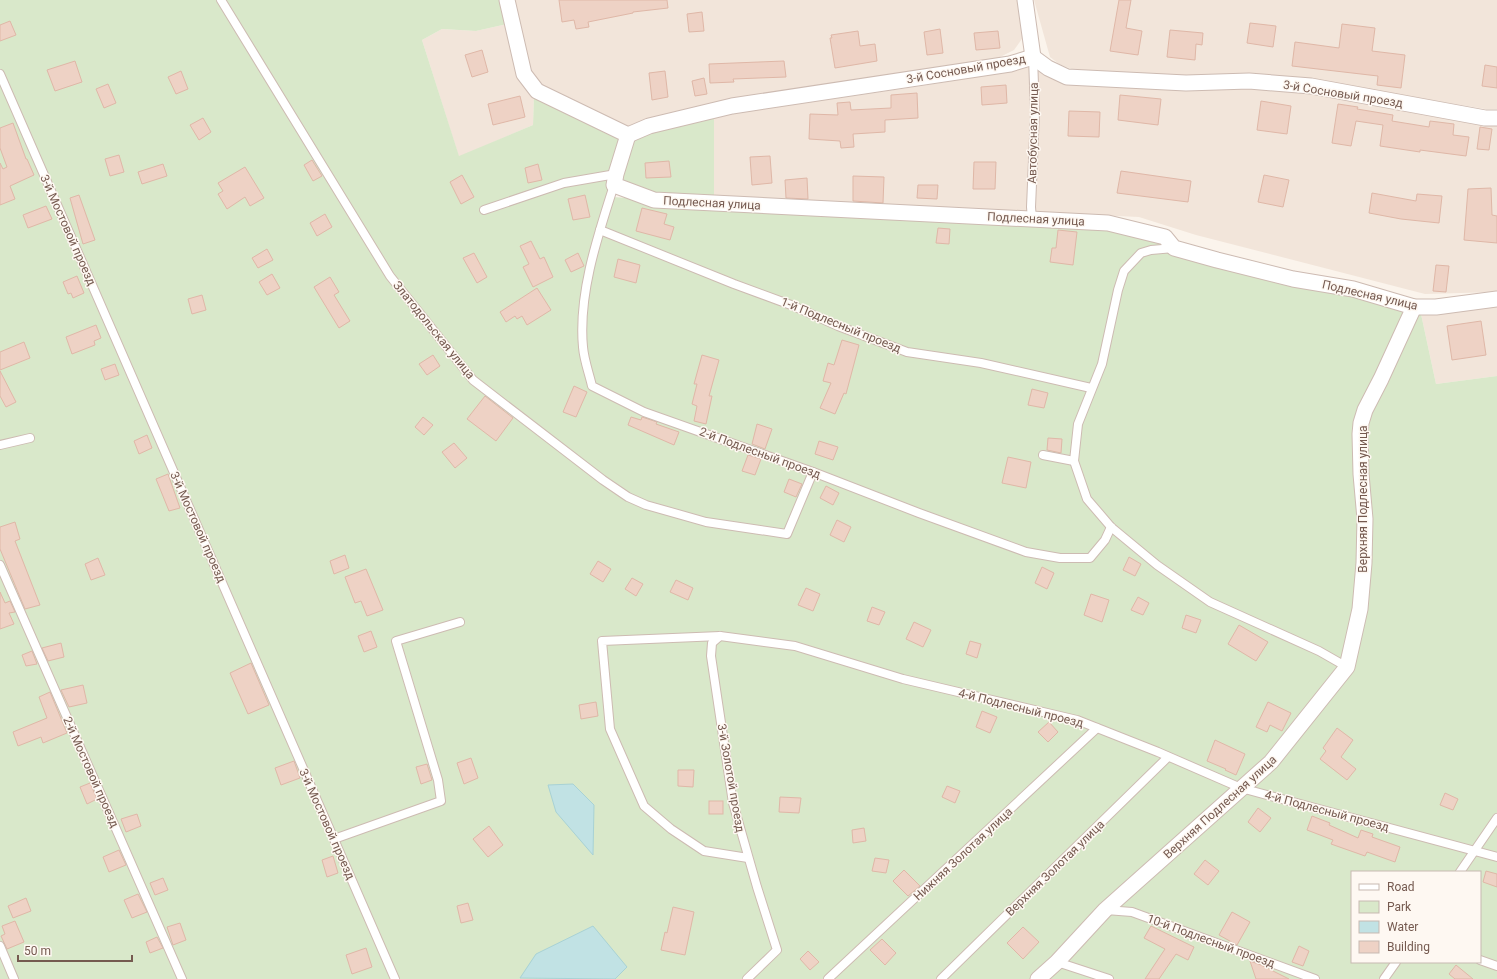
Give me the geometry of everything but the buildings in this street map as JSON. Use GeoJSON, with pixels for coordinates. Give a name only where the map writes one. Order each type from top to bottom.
{"type":"FeatureCollection","features":[{"type":"Feature","properties":{"kind":"street"},"geometry":{"type":"LineString","coordinates":[[507,0],[524,74],[537,91],[628,135],[615,180]]}},
{"type":"Feature","properties":{"kind":"street","name":"Автобусная улица"},"geometry":{"type":"LineString","coordinates":[[1025,0],[1033,57]]}},
{"type":"Feature","properties":{"kind":"street","name":"3-й Сосновый проезд"},"geometry":{"type":"LineString","coordinates":[[628,135],[649,126],[732,106],[1010,64],[1033,57],[1048,68],[1067,77],[1186,83],[1249,81],[1311,86],[1485,118],[1497,118]]}},
{"type":"Feature","properties":{"kind":"street","name":"Подлесная улица"},"geometry":{"type":"LineString","coordinates":[[615,180],[654,200],[1032,219],[1115,225],[1165,237],[1174,248],[1293,279],[1353,289],[1414,307],[1436,307],[1497,299]]}},
{"type":"Feature","properties":{"kind":"street","name":"Верхняя Подлесная улица"},"geometry":{"type":"LineString","coordinates":[[1038,979],[1057,962],[1105,910],[1272,762],[1347,667],[1360,609],[1364,563],[1365,519],[1360,458],[1361,423],[1365,410],[1414,307]]}},
{"type":"Feature","properties":{"kind":"lane","name":"Златодольская улица"},"geometry":{"type":"LineString","coordinates":[[221,0],[390,276],[473,380],[602,480],[628,497],[646,505],[706,522],[787,534],[813,472]]}},
{"type":"Feature","properties":{"kind":"lane","name":"Автобусная улица"},"geometry":{"type":"LineString","coordinates":[[1032,219],[1031,207],[1035,113],[1033,57]]}},
{"type":"Feature","properties":{"kind":"lane","name":"3-й Мостовой проезд"},"geometry":{"type":"LineString","coordinates":[[0,74],[395,979]]}},
{"type":"Feature","properties":{"kind":"lane","name":"2-й Подлесный проезд"},"geometry":{"type":"LineString","coordinates":[[615,180],[600,230],[583,305],[583,348],[592,386],[644,412],[813,472],[1026,552],[1060,558],[1090,558],[1105,540],[1110,527]]}},
{"type":"Feature","properties":{"kind":"lane"},"geometry":{"type":"LineString","coordinates":[[484,210],[564,183],[615,180]]}},
{"type":"Feature","properties":{"kind":"lane","name":"1-й Подлесный проезд"},"geometry":{"type":"LineString","coordinates":[[600,230],[734,284],[792,305],[838,326],[907,352],[981,363],[1091,388]]}},
{"type":"Feature","properties":{"kind":"lane"},"geometry":{"type":"LineString","coordinates":[[1174,248],[1151,250],[1141,253],[1124,271],[1118,290],[1102,364],[1091,388],[1078,424],[1074,461],[1087,500],[1110,527],[1157,565],[1210,602],[1319,651],[1347,667]]}},
{"type":"Feature","properties":{"kind":"lane"},"geometry":{"type":"LineString","coordinates":[[0,445],[30,438]]}},
{"type":"Feature","properties":{"kind":"lane"},"geometry":{"type":"LineString","coordinates":[[1043,455],[1074,461]]}},
{"type":"Feature","properties":{"kind":"lane","name":"2-й Мостовой проезд"},"geometry":{"type":"LineString","coordinates":[[0,565],[182,979]]}},
{"type":"Feature","properties":{"kind":"lane"},"geometry":{"type":"LineString","coordinates":[[334,839],[441,801],[438,780],[396,640],[460,622]]}},
{"type":"Feature","properties":{"kind":"lane","name":"4-й Подлесный проезд"},"geometry":{"type":"LineString","coordinates":[[748,858],[704,851],[671,829],[644,806],[610,729],[602,642],[720,636],[795,646],[903,679],[1077,720],[1241,788],[1497,857]]}},
{"type":"Feature","properties":{"kind":"lane","name":"3-й Золотой проезд"},"geometry":{"type":"LineString","coordinates":[[720,636],[712,644],[712,664],[733,803],[748,858],[777,950],[747,979]]}},
{"type":"Feature","properties":{"kind":"lane","name":"Нижняя Золотая улица"},"geometry":{"type":"LineString","coordinates":[[828,979],[1097,728]]}},
{"type":"Feature","properties":{"kind":"lane","name":"Верхняя Золотая улица"},"geometry":{"type":"LineString","coordinates":[[941,979],[1168,757]]}},
{"type":"Feature","properties":{"kind":"lane"},"geometry":{"type":"LineString","coordinates":[[1461,871],[1497,818]]}},
{"type":"Feature","properties":{"kind":"lane","name":"10-й Подлесный проезд"},"geometry":{"type":"LineString","coordinates":[[1105,910],[1132,912],[1315,979]]}},
{"type":"Feature","properties":{"kind":"lane"},"geometry":{"type":"LineString","coordinates":[[0,946],[14,979]]}},
{"type":"Feature","properties":{"kind":"lane"},"geometry":{"type":"LineString","coordinates":[[1481,960],[1497,966]]}},
{"type":"Feature","properties":{"kind":"lane"},"geometry":{"type":"LineString","coordinates":[[1057,962],[1109,979]]}},
{"type":"Feature","properties":{"kind":"lane"},"geometry":{"type":"LineString","coordinates":[[1384,979],[1395,963]]}},
{"type":"Feature","properties":{"kind":"shaded area"},"geometry":{"type":"Polygon","coordinates":[[[514,0],[1018,0],[1024,36],[1014,50],[996,59],[630,127],[618,126],[540,88],[528,73],[514,0]]]}},
{"type":"Feature","properties":{"kind":"shaded area"},"geometry":{"type":"Polygon","coordinates":[[[1034,0],[1497,0],[1497,109],[1485,109],[1311,80],[1187,78],[1074,70],[1059,64],[1050,57],[1034,0]]]}},
{"type":"Feature","properties":{"kind":"shaded area"},"geometry":{"type":"Polygon","coordinates":[[[507,24],[534,94],[533,125],[459,157],[422,40],[442,29],[476,31],[507,24]]]}},
{"type":"Feature","properties":{"kind":"shaded area"},"geometry":{"type":"Polygon","coordinates":[[[1032,67],[1313,91],[1497,123],[1497,292],[1425,294],[1196,235],[1139,217],[947,208],[714,200],[714,116],[922,86],[1032,67]]]}},
{"type":"Feature","properties":{"kind":"shaded area"},"geometry":{"type":"Polygon","coordinates":[[[1497,305],[1497,376],[1436,384],[1421,314],[1497,305]]]}},
{"type":"Feature","properties":{"kind":"green space"},"geometry":{"type":"Polygon","coordinates":[[[0,0],[499,0],[507,24],[476,31],[442,29],[422,40],[459,156],[533,125],[534,94],[620,139],[612,197],[1120,228],[1421,314],[1436,384],[1497,376],[1497,979],[0,979],[0,0]]]}},
{"type":"Feature","properties":{"kind":"green space"},"geometry":{"type":"Polygon","coordinates":[[[714,116],[714,200],[645,193],[629,186],[620,176],[636,136],[714,116]]]}},
{"type":"Feature","properties":{"kind":"water"},"geometry":{"type":"Polygon","coordinates":[[[573,784],[594,805],[593,855],[556,812],[548,785],[573,784]]]}},
{"type":"Feature","properties":{"kind":"water"},"geometry":{"type":"Polygon","coordinates":[[[593,926],[627,967],[615,979],[520,978],[536,954],[593,926]]]}}]}
